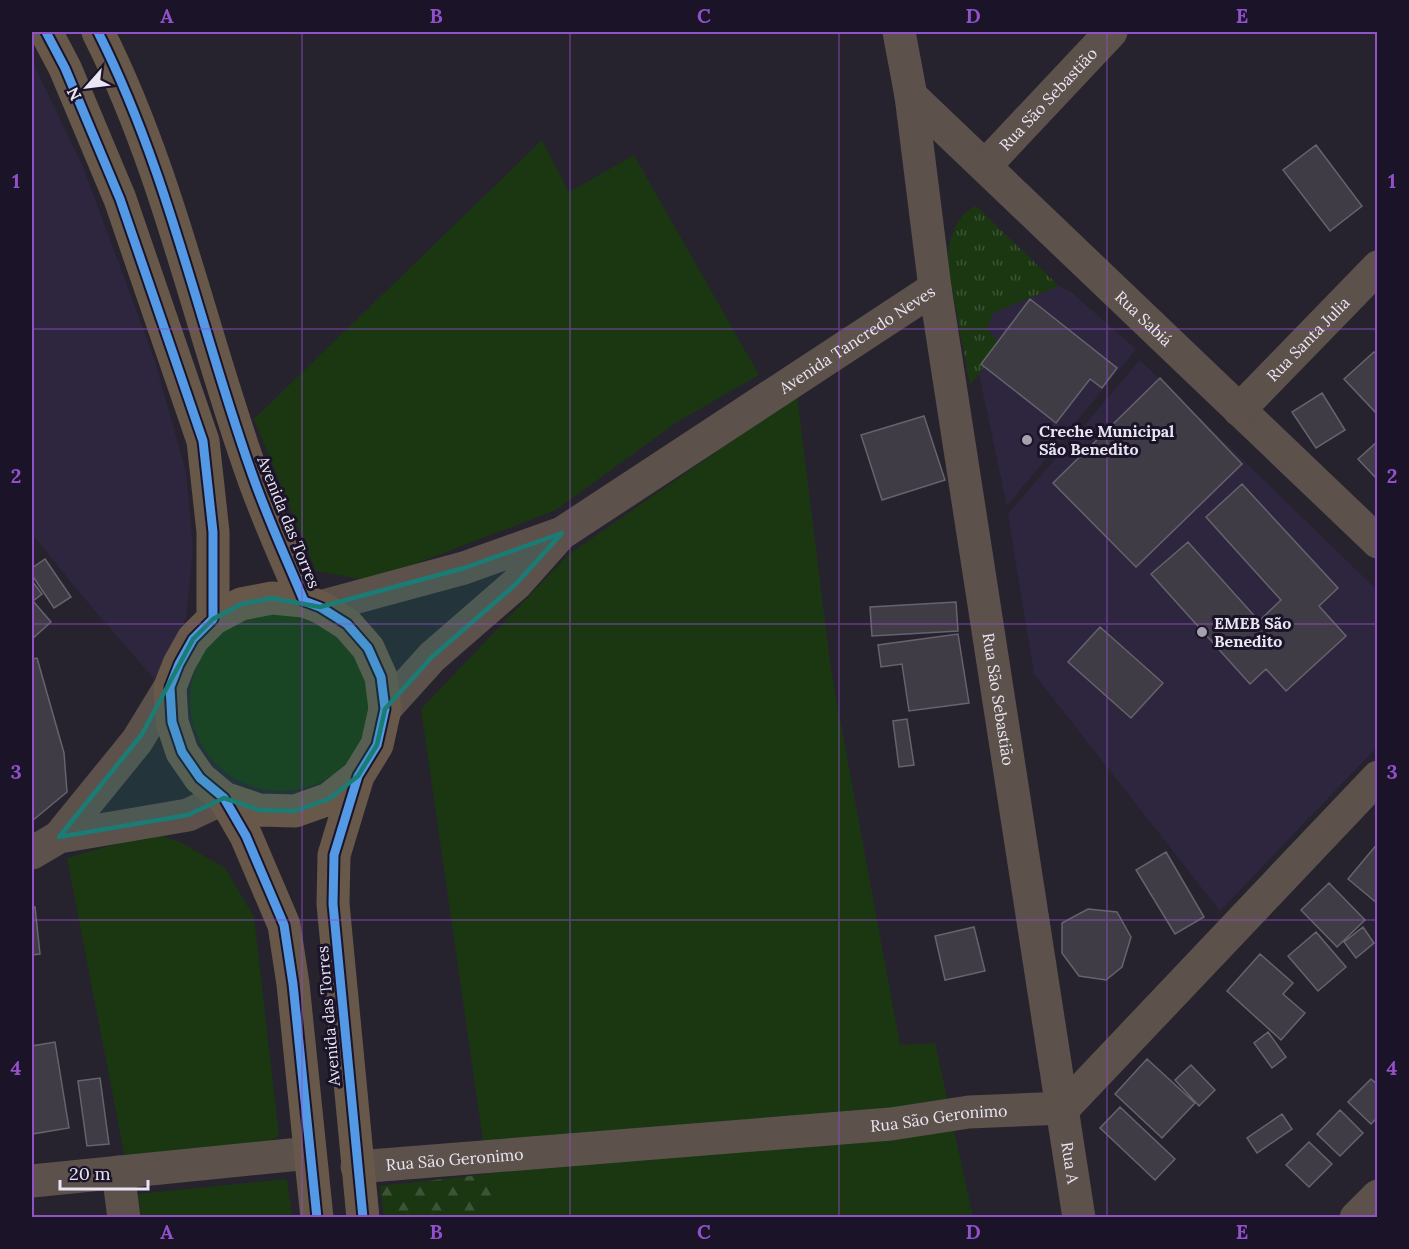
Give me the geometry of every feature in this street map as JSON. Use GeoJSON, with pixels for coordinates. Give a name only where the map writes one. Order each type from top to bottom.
{"type":"FeatureCollection","features":[{"type":"Feature","properties":{"kind":"main road"},"geometry":{"type":"LineString","coordinates":[[46,32],[64,68],[120,199],[203,441],[213,532],[213,619]]}},
{"type":"Feature","properties":{"kind":"main road","name":"Avenida das Torres"},"geometry":{"type":"LineString","coordinates":[[98,32],[161,181],[250,469],[268,517],[312,604]]}},
{"type":"Feature","properties":{"kind":"main road","name":"Avenida das Torres"},"geometry":{"type":"LineString","coordinates":[[317,1218],[293,984],[284,925],[246,836],[224,798],[200,778],[182,752],[172,722],[170,687],[179,664],[193,639],[213,619],[241,604],[272,598],[312,604],[347,624],[368,648],[381,677],[385,709],[377,745],[358,776],[334,855],[333,903],[363,1218]]}},
{"type":"Feature","properties":{"kind":"main road","name":"Avenida das Torres"},"geometry":{"type":"LineString","coordinates":[[224,798],[259,810],[295,811],[329,799],[358,776]]}},
{"type":"Feature","properties":{"kind":"street","name":"Avenida Tancredo Neves"},"geometry":{"type":"LineString","coordinates":[[312,604],[464,568],[562,533],[935,288],[911,96],[899,32]]}},
{"type":"Feature","properties":{"kind":"street","name":"Rua São Sebastião"},"geometry":{"type":"LineString","coordinates":[[985,166],[1111,32]]}},
{"type":"Feature","properties":{"kind":"street","name":"Rua Sabiá"},"geometry":{"type":"LineString","coordinates":[[911,96],[1377,542]]}},
{"type":"Feature","properties":{"kind":"street","name":"Rua Santa Julia"},"geometry":{"type":"LineString","coordinates":[[1239,410],[1377,267]]}},
{"type":"Feature","properties":{"kind":"street","name":"Rua São Sebastião"},"geometry":{"type":"LineString","coordinates":[[935,288],[1064,1108]]}},
{"type":"Feature","properties":{"kind":"street","name":"Avenida Tancredo Neves"},"geometry":{"type":"LineString","coordinates":[[385,709],[432,657],[516,584],[562,533]]}},
{"type":"Feature","properties":{"kind":"street"},"geometry":{"type":"LineString","coordinates":[[32,853],[59,837],[137,741],[170,687]]}},
{"type":"Feature","properties":{"kind":"street"},"geometry":{"type":"LineString","coordinates":[[1064,1108],[1377,777]]}},
{"type":"Feature","properties":{"kind":"street"},"geometry":{"type":"LineString","coordinates":[[59,837],[188,815],[224,798]]}},
{"type":"Feature","properties":{"kind":"street","name":"Rua São Geronimo"},"geometry":{"type":"LineString","coordinates":[[357,1167],[891,1124],[969,1112],[1064,1108]]}},
{"type":"Feature","properties":{"kind":"street","name":"Rua A"},"geometry":{"type":"LineString","coordinates":[[1064,1108],[1079,1218]]}},
{"type":"Feature","properties":{"kind":"street"},"geometry":{"type":"LineString","coordinates":[[32,1181],[310,1153]]}},
{"type":"Feature","properties":{"kind":"street"},"geometry":{"type":"LineString","coordinates":[[118,1172],[124,1218]]}},
{"type":"Feature","properties":{"kind":"street"},"geometry":{"type":"LineString","coordinates":[[1356,1218],[1377,1196]]}},
{"type":"Feature","properties":{"kind":"highlighted area"},"geometry":{"type":"Polygon","coordinates":[[[562,533],[516,584],[432,657],[385,709],[377,745],[358,776],[329,799],[295,811],[259,810],[224,798],[188,815],[59,837],[142,734],[193,639],[213,619],[241,604],[272,598],[320,607],[464,568],[562,533]]]}},
{"type":"Feature","properties":{"kind":"shaded area"},"geometry":{"type":"Polygon","coordinates":[[[32,61],[83,167],[154,358],[186,472],[193,548],[186,618],[155,680],[32,534],[32,61]]]}},
{"type":"Feature","properties":{"kind":"shaded area","name":"Creche Municipal São Benedito"},"geometry":{"type":"Polygon","coordinates":[[[1059,286],[1071,292],[1136,349],[1007,506],[979,374],[1001,347],[987,328],[993,312],[1059,286]]]}},
{"type":"Feature","properties":{"kind":"shaded area","name":"EMEB São Benedito"},"geometry":{"type":"Polygon","coordinates":[[[1140,360],[1377,590],[1377,747],[1220,911],[1034,674],[1008,514],[1140,360]]]}},
{"type":"Feature","properties":{"kind":"green space"},"geometry":{"type":"Polygon","coordinates":[[[542,140],[569,192],[634,155],[759,375],[677,422],[556,510],[415,564],[366,580],[316,571],[254,419],[542,140]]]}},
{"type":"Feature","properties":{"kind":"green space"},"geometry":{"type":"Polygon","coordinates":[[[976,206],[1059,286],[993,313],[987,328],[1001,346],[970,385],[947,261],[954,229],[963,216],[976,206]]]}},
{"type":"Feature","properties":{"kind":"green space"},"geometry":{"type":"Polygon","coordinates":[[[797,396],[831,670],[900,1045],[935,1043],[973,1217],[494,1217],[421,709],[569,554],[797,396]]]}},
{"type":"Feature","properties":{"kind":"green space"},"geometry":{"type":"Polygon","coordinates":[[[281,609],[299,610],[316,616],[332,624],[346,635],[357,649],[365,665],[371,682],[371,718],[365,735],[357,751],[346,765],[332,776],[316,784],[299,790],[281,791],[263,790],[246,784],[230,776],[216,765],[205,751],[197,735],[191,718],[190,700],[191,682],[197,665],[205,649],[216,635],[230,624],[246,616],[263,610],[281,609]]]}},
{"type":"Feature","properties":{"kind":"green space"},"geometry":{"type":"Polygon","coordinates":[[[156,833],[184,844],[225,868],[254,917],[279,1136],[264,1144],[125,1158],[67,858],[156,833]]]}},
{"type":"Feature","properties":{"kind":"green space"},"geometry":{"type":"Polygon","coordinates":[[[488,1174],[494,1217],[384,1217],[380,1186],[488,1174]]]}},
{"type":"Feature","properties":{"kind":"green space"},"geometry":{"type":"Polygon","coordinates":[[[287,1179],[292,1217],[141,1217],[138,1194],[287,1179]]]}},
{"type":"Feature","properties":{"kind":"building"},"geometry":{"type":"Polygon","coordinates":[[[1316,145],[1362,206],[1330,231],[1283,170],[1316,145]]]}},
{"type":"Feature","properties":{"kind":"building"},"geometry":{"type":"Polygon","coordinates":[[[1030,299],[1117,368],[1102,388],[1090,379],[1056,423],[981,364],[1030,299]]]}},
{"type":"Feature","properties":{"kind":"building"},"geometry":{"type":"Polygon","coordinates":[[[1374,352],[1378,355],[1378,415],[1344,379],[1374,352]]]}},
{"type":"Feature","properties":{"kind":"building"},"geometry":{"type":"Polygon","coordinates":[[[1160,378],[1242,464],[1136,567],[1053,483],[1160,378]]]}},
{"type":"Feature","properties":{"kind":"building"},"geometry":{"type":"Polygon","coordinates":[[[1322,393],[1345,430],[1316,448],[1292,412],[1322,393]]]}},
{"type":"Feature","properties":{"kind":"building"},"geometry":{"type":"Polygon","coordinates":[[[924,416],[945,480],[882,500],[861,435],[924,416]]]}},
{"type":"Feature","properties":{"kind":"building"},"geometry":{"type":"Polygon","coordinates":[[[1378,441],[1378,480],[1358,459],[1378,441]]]}},
{"type":"Feature","properties":{"kind":"building"},"geometry":{"type":"Polygon","coordinates":[[[1242,484],[1338,588],[1319,606],[1346,636],[1286,691],[1266,669],[1250,684],[1151,574],[1188,542],[1259,621],[1281,600],[1206,517],[1242,484]]]}},
{"type":"Feature","properties":{"kind":"building"},"geometry":{"type":"Polygon","coordinates":[[[45,559],[71,597],[54,608],[32,575],[32,568],[45,559]]]}},
{"type":"Feature","properties":{"kind":"building"},"geometry":{"type":"Polygon","coordinates":[[[32,581],[42,594],[33,601],[51,622],[32,639],[32,581]]]}},
{"type":"Feature","properties":{"kind":"building"},"geometry":{"type":"Polygon","coordinates":[[[956,602],[958,631],[872,636],[870,607],[956,602]]]}},
{"type":"Feature","properties":{"kind":"building"},"geometry":{"type":"Polygon","coordinates":[[[1100,627],[1163,683],[1131,718],[1068,662],[1100,627]]]}},
{"type":"Feature","properties":{"kind":"building"},"geometry":{"type":"Polygon","coordinates":[[[958,634],[969,703],[909,711],[902,664],[881,667],[878,645],[958,634]]]}},
{"type":"Feature","properties":{"kind":"building"},"geometry":{"type":"Polygon","coordinates":[[[37,658],[64,753],[67,792],[32,821],[32,659],[37,658]]]}},
{"type":"Feature","properties":{"kind":"building"},"geometry":{"type":"Polygon","coordinates":[[[907,719],[914,765],[899,767],[893,721],[907,719]]]}},
{"type":"Feature","properties":{"kind":"building"},"geometry":{"type":"Polygon","coordinates":[[[1378,843],[1378,904],[1348,879],[1378,843]]]}},
{"type":"Feature","properties":{"kind":"building"},"geometry":{"type":"Polygon","coordinates":[[[1166,852],[1204,917],[1175,934],[1136,870],[1166,852]]]}},
{"type":"Feature","properties":{"kind":"building"},"geometry":{"type":"Polygon","coordinates":[[[1329,883],[1365,920],[1337,947],[1301,910],[1329,883]]]}},
{"type":"Feature","properties":{"kind":"building"},"geometry":{"type":"Polygon","coordinates":[[[32,907],[35,907],[40,954],[32,955],[32,907]]]}},
{"type":"Feature","properties":{"kind":"building"},"geometry":{"type":"Polygon","coordinates":[[[1088,909],[1117,912],[1131,937],[1122,967],[1106,980],[1079,976],[1062,953],[1062,923],[1088,909]]]}},
{"type":"Feature","properties":{"kind":"building"},"geometry":{"type":"Polygon","coordinates":[[[974,927],[985,971],[945,980],[935,936],[974,927]]]}},
{"type":"Feature","properties":{"kind":"building"},"geometry":{"type":"Polygon","coordinates":[[[1363,927],[1374,943],[1356,958],[1344,942],[1363,927]]]}},
{"type":"Feature","properties":{"kind":"building"},"geometry":{"type":"Polygon","coordinates":[[[1316,932],[1346,967],[1318,991],[1288,956],[1316,932]]]}},
{"type":"Feature","properties":{"kind":"building"},"geometry":{"type":"Polygon","coordinates":[[[1260,954],[1293,983],[1283,994],[1305,1013],[1281,1040],[1227,991],[1260,954]]]}},
{"type":"Feature","properties":{"kind":"building"},"geometry":{"type":"Polygon","coordinates":[[[1268,1032],[1286,1057],[1272,1068],[1254,1043],[1268,1032]]]}},
{"type":"Feature","properties":{"kind":"building"},"geometry":{"type":"Polygon","coordinates":[[[55,1042],[69,1128],[32,1134],[32,1046],[55,1042]]]}},
{"type":"Feature","properties":{"kind":"building"},"geometry":{"type":"Polygon","coordinates":[[[1147,1059],[1195,1103],[1162,1138],[1115,1094],[1147,1059]]]}},
{"type":"Feature","properties":{"kind":"building"},"geometry":{"type":"Polygon","coordinates":[[[1191,1065],[1215,1090],[1199,1106],[1175,1080],[1191,1065]]]}},
{"type":"Feature","properties":{"kind":"building"},"geometry":{"type":"Polygon","coordinates":[[[100,1078],[109,1144],[87,1146],[78,1081],[100,1078]]]}},
{"type":"Feature","properties":{"kind":"building"},"geometry":{"type":"Polygon","coordinates":[[[1371,1079],[1378,1085],[1378,1117],[1371,1124],[1348,1102],[1371,1079]]]}},
{"type":"Feature","properties":{"kind":"building"},"geometry":{"type":"Polygon","coordinates":[[[1120,1107],[1175,1159],[1155,1180],[1100,1128],[1120,1107]]]}},
{"type":"Feature","properties":{"kind":"building"},"geometry":{"type":"Polygon","coordinates":[[[1340,1110],[1363,1133],[1340,1156],[1317,1134],[1340,1110]]]}},
{"type":"Feature","properties":{"kind":"building"},"geometry":{"type":"Polygon","coordinates":[[[1282,1114],[1292,1129],[1257,1153],[1247,1138],[1282,1114]]]}},
{"type":"Feature","properties":{"kind":"building"},"geometry":{"type":"Polygon","coordinates":[[[1309,1142],[1332,1164],[1309,1187],[1286,1165],[1309,1142]]]}},
{"type":"Feature","properties":{"kind":"cycle path"},"geometry":{"type":"LineString","coordinates":[[46,32],[65,68],[120,199],[203,441],[213,532],[213,619],[193,639],[179,664],[170,687],[172,722],[182,752],[200,778],[224,798],[246,836],[284,925],[293,984],[317,1218]]}},
{"type":"Feature","properties":{"kind":"cycle path"},"geometry":{"type":"LineString","coordinates":[[98,32],[123,85],[144,139],[251,471],[304,601],[320,607],[347,624],[368,648],[381,677],[385,709],[377,745],[358,776],[334,855],[333,904],[363,1218]]}},
{"type":"Feature","properties":{"kind":"place","name":"Creche Municipal São Benedito"},"geometry":{"type":"Point","coordinates":[1027,440]}},
{"type":"Feature","properties":{"kind":"place","name":"EMEB São Benedito"},"geometry":{"type":"Point","coordinates":[1202,632]}}]}
